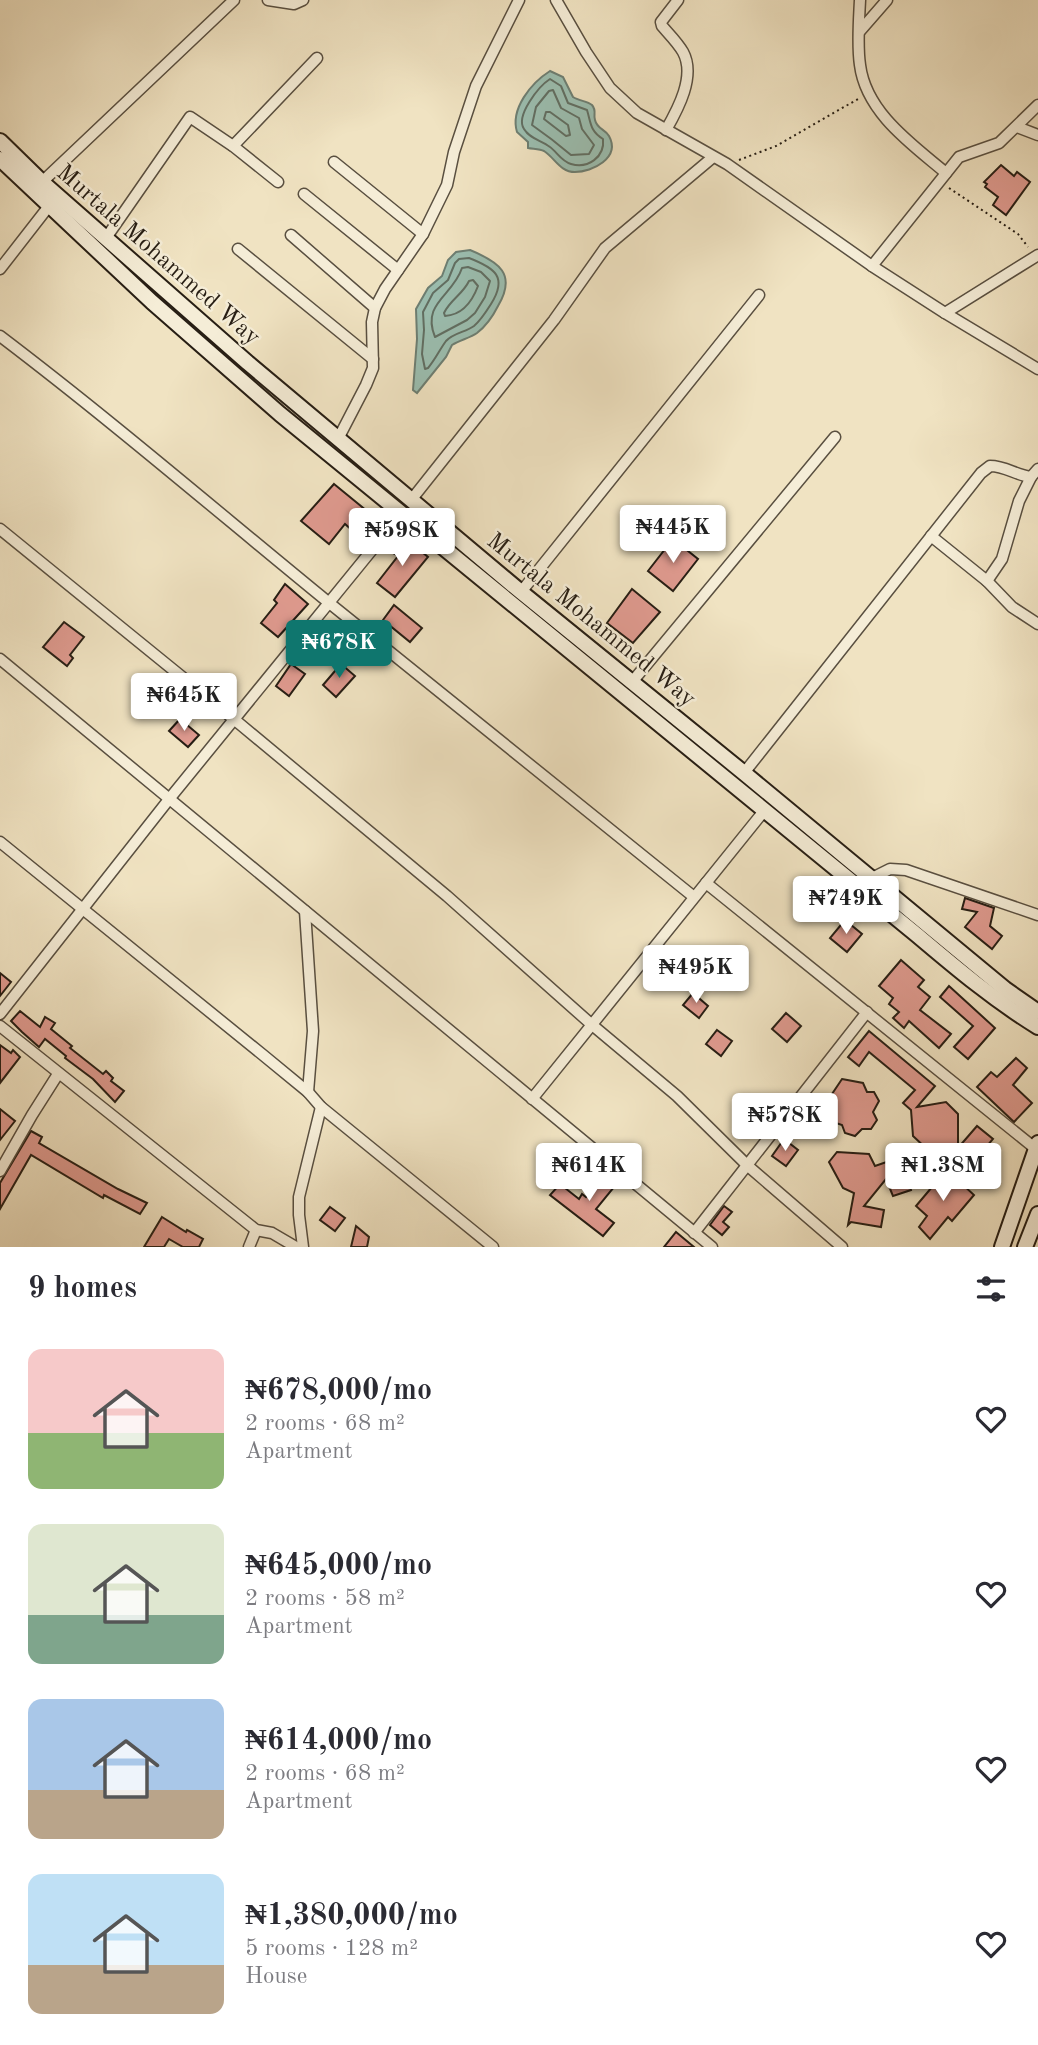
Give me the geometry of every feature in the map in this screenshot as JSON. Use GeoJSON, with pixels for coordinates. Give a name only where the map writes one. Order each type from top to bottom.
{"type":"FeatureCollection","features":[{"type":"Feature","properties":{"kind":"main road","name":"Murtala Mohammed Way"},"geometry":{"type":"LineString","coordinates":[[0,141],[42,182],[198,320],[338,439],[521,593],[1005,989],[1038,1023]]}},
{"type":"Feature","properties":{"kind":"main road","name":"Murtala Mohammed Way"},"geometry":{"type":"LineString","coordinates":[[0,159],[217,359],[402,513],[972,982],[1002,1005],[1038,1023]]}},
{"type":"Feature","properties":{"kind":"main road"},"geometry":{"type":"LineString","coordinates":[[1002,1247],[1037,1146]]}},
{"type":"Feature","properties":{"kind":"main road"},"geometry":{"type":"LineString","coordinates":[[1026,1247],[1038,1214]]}},
{"type":"Feature","properties":{"kind":"street"},"geometry":{"type":"LineString","coordinates":[[42,182],[234,0]]}},
{"type":"Feature","properties":{"kind":"street"},"geometry":{"type":"LineString","coordinates":[[268,0],[294,4],[303,0]]}},
{"type":"Feature","properties":{"kind":"street"},"geometry":{"type":"LineString","coordinates":[[338,439],[366,385],[373,359],[372,322],[375,308],[423,234],[447,185],[454,152],[476,86],[519,0]]}},
{"type":"Feature","properties":{"kind":"street"},"geometry":{"type":"LineString","coordinates":[[556,0],[610,88],[637,113],[712,158],[727,164],[872,266],[1038,369]]}},
{"type":"Feature","properties":{"kind":"street"},"geometry":{"type":"LineString","coordinates":[[666,130],[680,105],[687,65],[684,53],[661,22],[678,0]]}},
{"type":"Feature","properties":{"kind":"street"},"geometry":{"type":"LineString","coordinates":[[860,0],[860,66],[868,93],[881,112],[943,178]]}},
{"type":"Feature","properties":{"kind":"street"},"geometry":{"type":"LineString","coordinates":[[860,31],[887,0]]}},
{"type":"Feature","properties":{"kind":"street"},"geometry":{"type":"LineString","coordinates":[[233,146],[317,58]]}},
{"type":"Feature","properties":{"kind":"street"},"geometry":{"type":"LineString","coordinates":[[872,266],[958,157],[999,144],[1038,105]]}},
{"type":"Feature","properties":{"kind":"street"},"geometry":{"type":"LineString","coordinates":[[106,238],[190,117],[233,146],[278,182]]}},
{"type":"Feature","properties":{"kind":"street"},"geometry":{"type":"LineString","coordinates":[[1017,127],[1038,135]]}},
{"type":"Feature","properties":{"kind":"street"},"geometry":{"type":"LineString","coordinates":[[412,499],[554,320],[605,248],[712,158]]}},
{"type":"Feature","properties":{"kind":"street"},"geometry":{"type":"LineString","coordinates":[[334,162],[423,234]]}},
{"type":"Feature","properties":{"kind":"street"},"geometry":{"type":"LineString","coordinates":[[304,194],[398,270]]}},
{"type":"Feature","properties":{"kind":"street"},"geometry":{"type":"LineString","coordinates":[[0,269],[49,206]]}},
{"type":"Feature","properties":{"kind":"street"},"geometry":{"type":"LineString","coordinates":[[291,235],[375,308]]}},
{"type":"Feature","properties":{"kind":"street"},"geometry":{"type":"LineString","coordinates":[[238,249],[373,359]]}},
{"type":"Feature","properties":{"kind":"street"},"geometry":{"type":"LineString","coordinates":[[945,313],[1036,256]]}},
{"type":"Feature","properties":{"kind":"street"},"geometry":{"type":"LineString","coordinates":[[521,593],[760,295]]}},
{"type":"Feature","properties":{"kind":"street"},"geometry":{"type":"LineString","coordinates":[[0,336],[74,391],[328,602],[694,897]]}},
{"type":"Feature","properties":{"kind":"street"},"geometry":{"type":"LineString","coordinates":[[632,682],[835,437]]}},
{"type":"Feature","properties":{"kind":"street"},"geometry":{"type":"LineString","coordinates":[[744,773],[981,473],[990,466],[1001,466],[1020,475],[1034,473]]}},
{"type":"Feature","properties":{"kind":"street"},"geometry":{"type":"LineString","coordinates":[[987,581],[1002,559],[1019,501],[1034,473]]}},
{"type":"Feature","properties":{"kind":"street"},"geometry":{"type":"LineString","coordinates":[[0,1014],[82,907],[402,513]]}},
{"type":"Feature","properties":{"kind":"street"},"geometry":{"type":"LineString","coordinates":[[0,529],[447,896],[677,1096],[748,1166],[842,1247]]}},
{"type":"Feature","properties":{"kind":"street"},"geometry":{"type":"LineString","coordinates":[[931,536],[987,581],[1012,607],[1038,624]]}},
{"type":"Feature","properties":{"kind":"street"},"geometry":{"type":"LineString","coordinates":[[0,660],[712,1247]]}},
{"type":"Feature","properties":{"kind":"street"},"geometry":{"type":"LineString","coordinates":[[532,1099],[764,811]]}},
{"type":"Feature","properties":{"kind":"street"},"geometry":{"type":"LineString","coordinates":[[0,842],[308,1092],[321,1107],[493,1247]]}},
{"type":"Feature","properties":{"kind":"street"},"geometry":{"type":"LineString","coordinates":[[870,879],[890,869],[899,868],[1038,915]]}},
{"type":"Feature","properties":{"kind":"street"},"geometry":{"type":"LineString","coordinates":[[706,883],[1037,1146]]}},
{"type":"Feature","properties":{"kind":"street"},"geometry":{"type":"LineString","coordinates":[[305,911],[313,1031],[308,1092]]}},
{"type":"Feature","properties":{"kind":"street"},"geometry":{"type":"LineString","coordinates":[[694,1233],[867,1012]]}},
{"type":"Feature","properties":{"kind":"street"},"geometry":{"type":"LineString","coordinates":[[0,1026],[256,1230],[272,1233],[296,1247]]}},
{"type":"Feature","properties":{"kind":"street"},"geometry":{"type":"LineString","coordinates":[[0,1171],[58,1074]]}},
{"type":"Feature","properties":{"kind":"street"},"geometry":{"type":"LineString","coordinates":[[303,1247],[299,1197],[321,1107]]}},
{"type":"Feature","properties":{"kind":"street"},"geometry":{"type":"LineString","coordinates":[[249,1247],[256,1230]]}},
{"type":"Feature","properties":{"kind":"path"},"geometry":{"type":"LineString","coordinates":[[727,164],[776,146],[868,93]]}},
{"type":"Feature","properties":{"kind":"path"},"geometry":{"type":"LineString","coordinates":[[943,178],[1018,234],[1036,256]]}},
{"type":"Feature","properties":{"kind":"water"},"geometry":{"type":"Polygon","coordinates":[[[550,71],[563,77],[573,97],[592,105],[596,123],[609,136],[611,151],[603,162],[596,166],[575,172],[565,170],[544,151],[528,148],[528,142],[517,132],[519,106],[536,82],[550,71]]]}},
{"type":"Feature","properties":{"kind":"water"},"geometry":{"type":"Polygon","coordinates":[[[470,250],[489,259],[502,270],[506,285],[503,295],[486,324],[474,335],[452,345],[446,357],[417,393],[413,390],[417,339],[416,309],[428,288],[442,276],[448,260],[456,252],[470,250]]]}},
{"type":"Feature","properties":{"kind":"building"},"geometry":{"type":"Polygon","coordinates":[[[1001,165],[1014,176],[1017,172],[1030,182],[1006,215],[993,205],[998,197],[985,187],[987,184],[984,182],[1001,165]]]}},
{"type":"Feature","properties":{"kind":"building"},"geometry":{"type":"Polygon","coordinates":[[[334,484],[378,520],[361,538],[345,524],[329,544],[301,521],[334,484]]]}},
{"type":"Feature","properties":{"kind":"building"},"geometry":{"type":"Polygon","coordinates":[[[405,538],[428,557],[395,597],[377,583],[398,556],[393,553],[405,538]]]}},
{"type":"Feature","properties":{"kind":"building"},"geometry":{"type":"Polygon","coordinates":[[[673,539],[698,559],[673,591],[648,571],[673,539]]]}},
{"type":"Feature","properties":{"kind":"building"},"geometry":{"type":"Polygon","coordinates":[[[285,584],[308,604],[278,637],[261,623],[277,603],[274,600],[285,584]]]}},
{"type":"Feature","properties":{"kind":"building"},"geometry":{"type":"Polygon","coordinates":[[[632,589],[660,612],[633,643],[607,623],[632,589]]]}},
{"type":"Feature","properties":{"kind":"building"},"geometry":{"type":"Polygon","coordinates":[[[394,605],[422,628],[410,642],[383,620],[394,605]]]}},
{"type":"Feature","properties":{"kind":"building"},"geometry":{"type":"Polygon","coordinates":[[[64,622],[84,637],[70,655],[73,658],[67,666],[43,647],[64,622]]]}},
{"type":"Feature","properties":{"kind":"building"},"geometry":{"type":"Polygon","coordinates":[[[291,664],[305,674],[289,696],[276,686],[291,664]]]}},
{"type":"Feature","properties":{"kind":"building"},"geometry":{"type":"Polygon","coordinates":[[[341,664],[355,676],[336,697],[323,685],[341,664]]]}},
{"type":"Feature","properties":{"kind":"building"},"geometry":{"type":"Polygon","coordinates":[[[180,719],[199,735],[188,747],[169,731],[180,719]]]}},
{"type":"Feature","properties":{"kind":"building"},"geometry":{"type":"Polygon","coordinates":[[[965,898],[994,908],[990,926],[1002,936],[992,949],[965,927],[977,912],[962,909],[965,898]]]}},
{"type":"Feature","properties":{"kind":"building"},"geometry":{"type":"Polygon","coordinates":[[[845,920],[862,934],[847,952],[830,938],[845,920]]]}},
{"type":"Feature","properties":{"kind":"building"},"geometry":{"type":"Polygon","coordinates":[[[901,960],[924,980],[918,987],[930,997],[920,1010],[951,1034],[939,1048],[909,1021],[904,1028],[893,1018],[899,1012],[889,1004],[893,998],[879,986],[901,960]]]}},
{"type":"Feature","properties":{"kind":"building"},"geometry":{"type":"Polygon","coordinates":[[[0,973],[11,982],[0,996],[0,973]]]}},
{"type":"Feature","properties":{"kind":"building"},"geometry":{"type":"Polygon","coordinates":[[[949,986],[995,1028],[968,1059],[954,1047],[973,1026],[940,997],[949,986]]]}},
{"type":"Feature","properties":{"kind":"building"},"geometry":{"type":"Polygon","coordinates":[[[693,993],[708,1006],[699,1018],[683,1005],[693,993]]]}},
{"type":"Feature","properties":{"kind":"building"},"geometry":{"type":"Polygon","coordinates":[[[20,1011],[40,1027],[45,1017],[55,1023],[51,1029],[72,1046],[70,1048],[103,1074],[106,1071],[113,1078],[111,1081],[124,1091],[115,1102],[93,1079],[45,1039],[39,1047],[22,1032],[11,1021],[20,1011]]]}},
{"type":"Feature","properties":{"kind":"building"},"geometry":{"type":"Polygon","coordinates":[[[786,1013],[801,1026],[787,1042],[772,1029],[786,1013]]]}},
{"type":"Feature","properties":{"kind":"building"},"geometry":{"type":"Polygon","coordinates":[[[717,1030],[732,1041],[721,1056],[706,1044],[717,1030]]]}},
{"type":"Feature","properties":{"kind":"building"},"geometry":{"type":"Polygon","coordinates":[[[869,1031],[935,1086],[917,1107],[946,1102],[958,1114],[958,1148],[977,1126],[993,1139],[970,1166],[950,1149],[929,1151],[913,1136],[911,1110],[903,1103],[915,1090],[869,1052],[859,1066],[848,1057],[869,1031]]]}},
{"type":"Feature","properties":{"kind":"building"},"geometry":{"type":"Polygon","coordinates":[[[0,1045],[11,1053],[13,1050],[20,1057],[0,1083],[0,1045]]]}},
{"type":"Feature","properties":{"kind":"building"},"geometry":{"type":"Polygon","coordinates":[[[1016,1058],[1027,1068],[1013,1085],[1032,1103],[1014,1122],[977,1087],[991,1072],[997,1077],[1016,1058]]]}},
{"type":"Feature","properties":{"kind":"building"},"geometry":{"type":"Polygon","coordinates":[[[842,1079],[863,1083],[867,1092],[874,1092],[879,1101],[873,1112],[877,1120],[871,1129],[862,1129],[855,1136],[845,1133],[842,1125],[833,1122],[828,1113],[835,1104],[830,1097],[842,1079]]]}},
{"type":"Feature","properties":{"kind":"building"},"geometry":{"type":"Polygon","coordinates":[[[0,1109],[15,1121],[0,1140],[0,1109]]]}},
{"type":"Feature","properties":{"kind":"building"},"geometry":{"type":"Polygon","coordinates":[[[31,1131],[42,1137],[39,1143],[147,1203],[140,1214],[104,1195],[103,1198],[31,1155],[0,1209],[0,1183],[31,1131]]]}},
{"type":"Feature","properties":{"kind":"building"},"geometry":{"type":"Polygon","coordinates":[[[784,1139],[798,1150],[786,1166],[772,1156],[784,1139]]]}},
{"type":"Feature","properties":{"kind":"building"},"geometry":{"type":"Polygon","coordinates":[[[837,1152],[869,1154],[875,1166],[901,1157],[911,1190],[893,1196],[886,1179],[864,1206],[884,1210],[881,1227],[851,1222],[848,1225],[854,1193],[843,1188],[829,1162],[837,1152]]]}},
{"type":"Feature","properties":{"kind":"building"},"geometry":{"type":"Polygon","coordinates":[[[606,1171],[619,1181],[596,1209],[614,1223],[603,1236],[550,1195],[560,1184],[579,1199],[582,1194],[586,1197],[606,1171]]]}},
{"type":"Feature","properties":{"kind":"building"},"geometry":{"type":"Polygon","coordinates":[[[955,1171],[965,1180],[962,1184],[974,1195],[952,1221],[948,1217],[930,1239],[919,1227],[927,1216],[916,1206],[943,1174],[949,1179],[955,1171]]]}},
{"type":"Feature","properties":{"kind":"building"},"geometry":{"type":"Polygon","coordinates":[[[724,1206],[732,1212],[723,1222],[729,1227],[722,1235],[710,1225],[724,1206]]]}},
{"type":"Feature","properties":{"kind":"building"},"geometry":{"type":"Polygon","coordinates":[[[330,1207],[345,1218],[335,1231],[320,1220],[330,1207]]]}},
{"type":"Feature","properties":{"kind":"building"},"geometry":{"type":"Polygon","coordinates":[[[162,1217],[203,1239],[199,1247],[183,1247],[169,1239],[164,1247],[144,1247],[162,1217]]]}},
{"type":"Feature","properties":{"kind":"building"},"geometry":{"type":"Polygon","coordinates":[[[356,1226],[369,1237],[367,1247],[351,1247],[356,1226]]]}},
{"type":"Feature","properties":{"kind":"building"},"geometry":{"type":"Polygon","coordinates":[[[676,1232],[694,1247],[664,1247],[676,1232]]]}}]}
